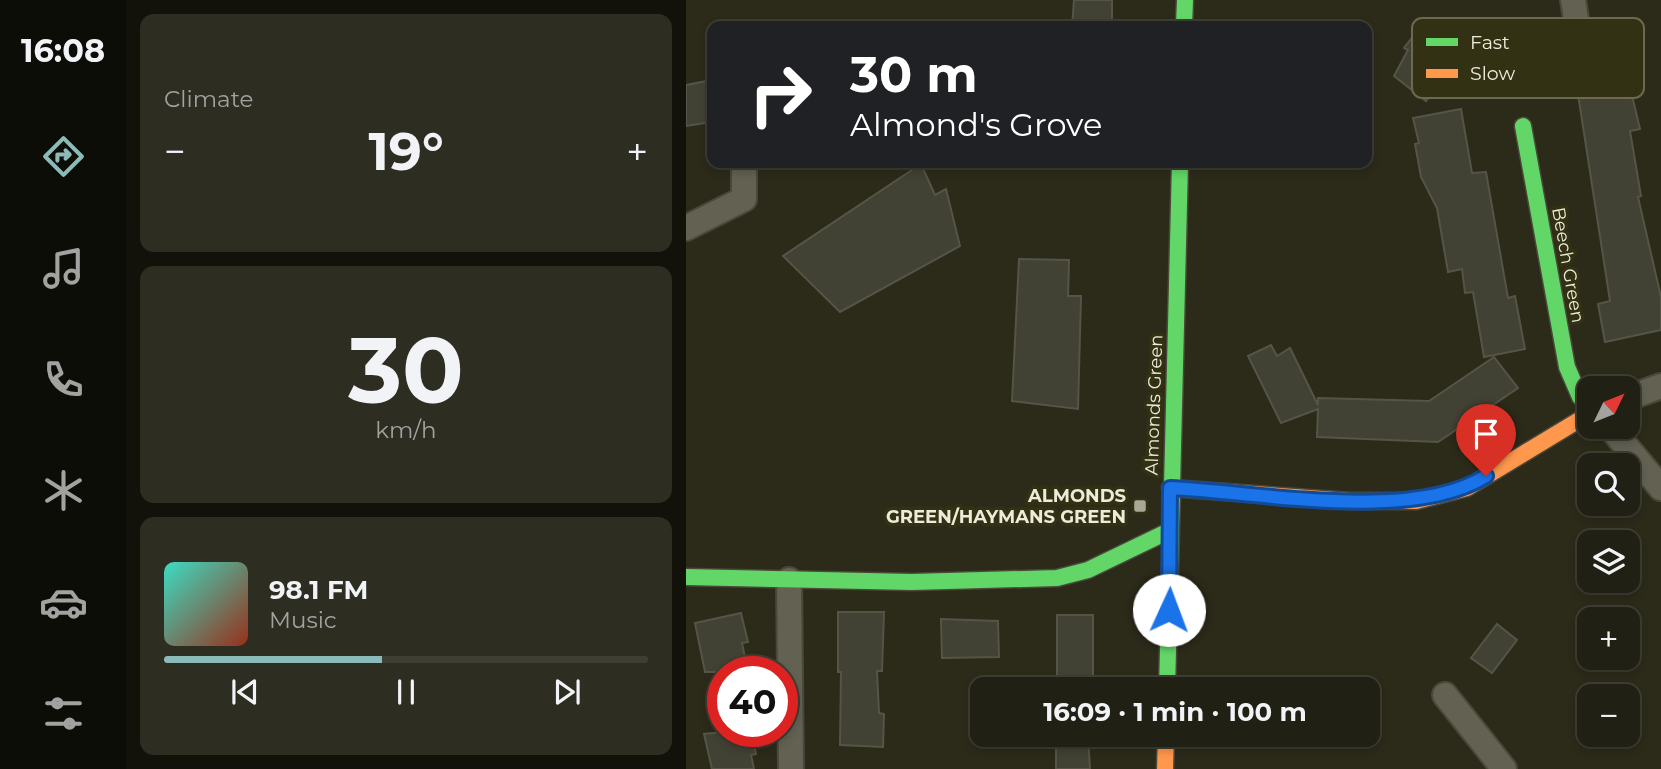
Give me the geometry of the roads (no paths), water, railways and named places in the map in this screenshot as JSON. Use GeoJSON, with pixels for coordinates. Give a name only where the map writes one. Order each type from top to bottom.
{"type":"FeatureCollection","features":[{"type":"Feature","properties":{"kind":"street"},"geometry":{"type":"LineString","coordinates":[[1184,21],[1185,0]]}},
{"type":"Feature","properties":{"kind":"street","name":"Beech Green"},"geometry":{"type":"LineString","coordinates":[[1523,125],[1567,366],[1577,390]]}},
{"type":"Feature","properties":{"kind":"street"},"geometry":{"type":"LineString","coordinates":[[686,228],[744,198],[744,168]]}},
{"type":"Feature","properties":{"kind":"street","name":"Almonds Green"},"geometry":{"type":"LineString","coordinates":[[1167,677],[1180,168]]}},
{"type":"Feature","properties":{"kind":"street"},"geometry":{"type":"LineString","coordinates":[[1640,394],[1661,386]]}},
{"type":"Feature","properties":{"kind":"street"},"geometry":{"type":"LineString","coordinates":[[1170,488],[1350,501],[1416,501],[1467,488],[1577,421]]}},
{"type":"Feature","properties":{"kind":"street"},"geometry":{"type":"LineString","coordinates":[[1620,439],[1661,488]]}},
{"type":"Feature","properties":{"kind":"street"},"geometry":{"type":"LineString","coordinates":[[686,577],[789,580],[1057,578],[1088,570],[1171,530]]}},
{"type":"Feature","properties":{"kind":"street"},"geometry":{"type":"LineString","coordinates":[[789,580],[791,769]]}},
{"type":"Feature","properties":{"kind":"street"},"geometry":{"type":"LineString","coordinates":[[1445,695],[1504,769]]}},
{"type":"Feature","properties":{"kind":"street"},"geometry":{"type":"LineString","coordinates":[[1165,769],[1166,747]]}},
{"type":"Feature","properties":{"kind":"place","name":"ALMONDS GREEN/HAYMANS GREEN"},"geometry":{"type":"Point","coordinates":[1140,506]}}]}
